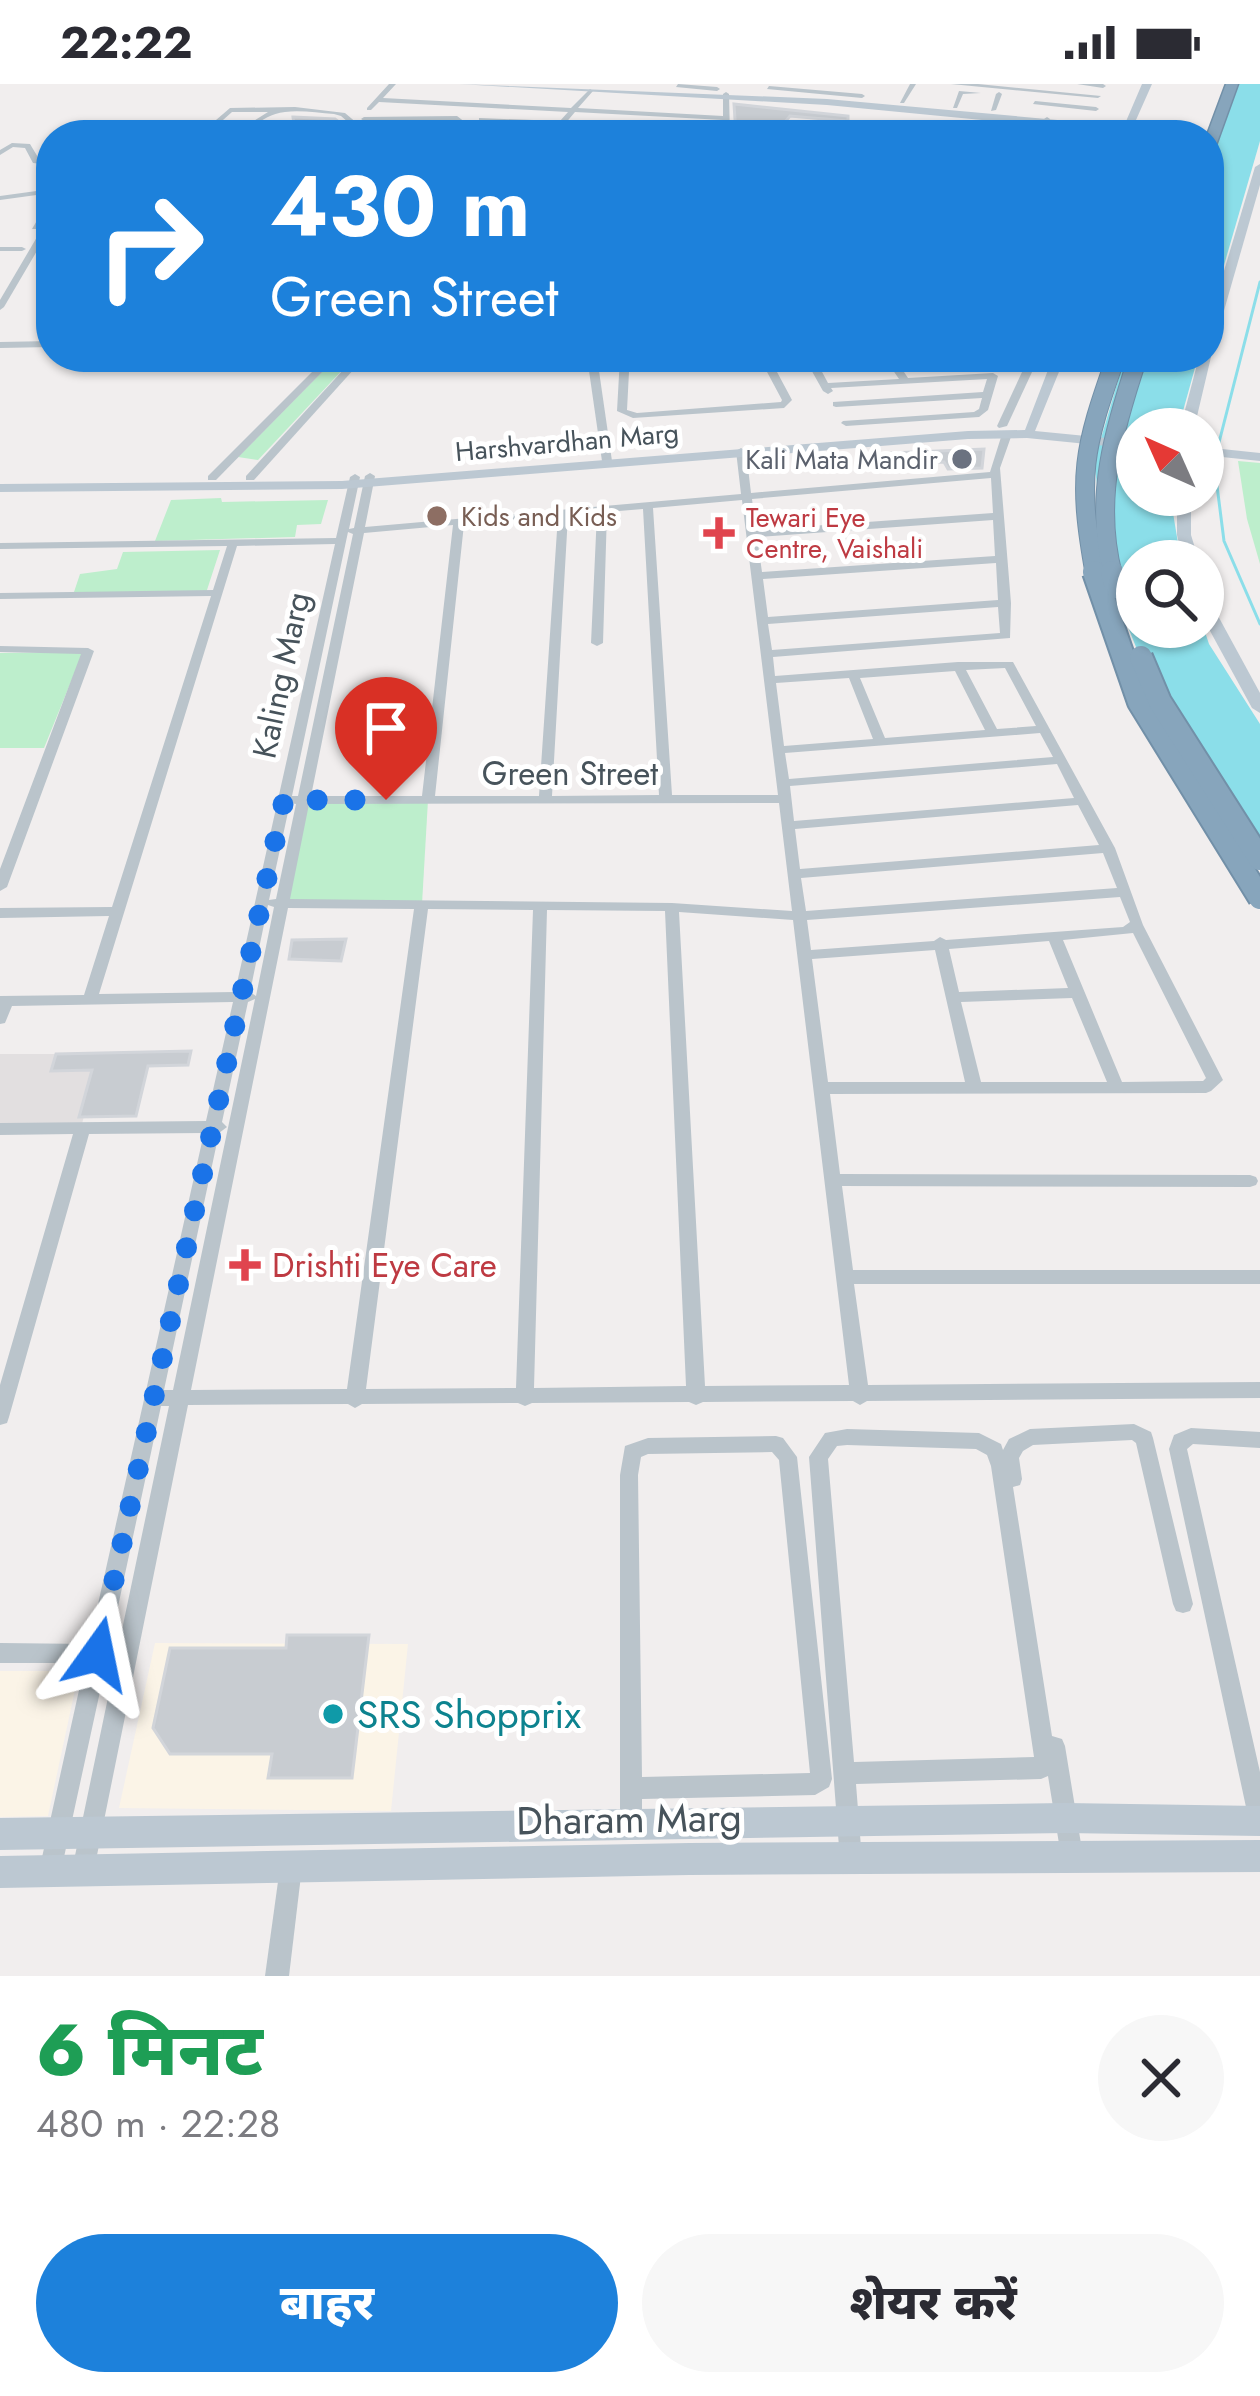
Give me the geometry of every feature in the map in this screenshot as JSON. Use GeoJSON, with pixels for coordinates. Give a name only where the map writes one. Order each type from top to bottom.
{"type":"FeatureCollection","features":[{"type":"Feature","properties":{"kind":"highway"},"geometry":{"type":"LineString","coordinates":[[1202,118],[1216,84]]}},
{"type":"Feature","properties":{"kind":"highway"},"geometry":{"type":"LineString","coordinates":[[1219,120],[1232,84]]}},
{"type":"Feature","properties":{"kind":"highway"},"geometry":{"type":"LineString","coordinates":[[1111,372],[1086,443],[1082,505],[1095,575],[1138,702],[1260,898]]}},
{"type":"Feature","properties":{"kind":"highway"},"geometry":{"type":"LineString","coordinates":[[1133,372],[1107,449],[1104,505],[1112,574],[1160,702],[1260,859]]}},
{"type":"Feature","properties":{"kind":"street"},"geometry":{"type":"LineString","coordinates":[[363,120],[393,84]]}},
{"type":"Feature","properties":{"kind":"street"},"geometry":{"type":"LineString","coordinates":[[464,84],[677,87],[1046,120]]}},
{"type":"Feature","properties":{"kind":"street"},"geometry":{"type":"LineString","coordinates":[[523,84],[592,88]]}},
{"type":"Feature","properties":{"kind":"street"},"geometry":{"type":"LineString","coordinates":[[804,84],[865,92]]}},
{"type":"Feature","properties":{"kind":"street"},"geometry":{"type":"LineString","coordinates":[[902,102],[913,84]]}},
{"type":"Feature","properties":{"kind":"street"},"geometry":{"type":"LineString","coordinates":[[953,84],[1039,94],[1096,109]]}},
{"type":"Feature","properties":{"kind":"street"},"geometry":{"type":"LineString","coordinates":[[1080,84],[1103,86]]}},
{"type":"Feature","properties":{"kind":"street"},"geometry":{"type":"LineString","coordinates":[[1124,84],[1146,85],[1128,120]]}},
{"type":"Feature","properties":{"kind":"street"},"geometry":{"type":"LineString","coordinates":[[767,87],[785,98],[790,120]]}},
{"type":"Feature","properties":{"kind":"street"},"geometry":{"type":"LineString","coordinates":[[565,120],[592,88]]}},
{"type":"Feature","properties":{"kind":"street"},"geometry":{"type":"LineString","coordinates":[[591,112],[613,88],[865,92]]}},
{"type":"Feature","properties":{"kind":"street"},"geometry":{"type":"LineString","coordinates":[[377,100],[726,118],[721,92]]}},
{"type":"Feature","properties":{"kind":"street"},"geometry":{"type":"LineString","coordinates":[[955,106],[963,92],[1098,96]]}},
{"type":"Feature","properties":{"kind":"street"},"geometry":{"type":"LineString","coordinates":[[993,110],[999,94]]}},
{"type":"Feature","properties":{"kind":"street"},"geometry":{"type":"LineString","coordinates":[[1031,114],[1039,94]]}},
{"type":"Feature","properties":{"kind":"street"},"geometry":{"type":"LineString","coordinates":[[219,120],[230,110],[340,113],[351,120]]}},
{"type":"Feature","properties":{"kind":"street"},"geometry":{"type":"LineString","coordinates":[[263,120],[279,110]]}},
{"type":"Feature","properties":{"kind":"street"},"geometry":{"type":"LineString","coordinates":[[365,114],[459,120]]}},
{"type":"Feature","properties":{"kind":"street"},"geometry":{"type":"LineString","coordinates":[[628,120],[632,114]]}},
{"type":"Feature","properties":{"kind":"street"},"geometry":{"type":"LineString","coordinates":[[0,153],[12,146],[27,146],[36,161]]}},
{"type":"Feature","properties":{"kind":"street"},"geometry":{"type":"LineString","coordinates":[[1224,291],[1260,167]]}},
{"type":"Feature","properties":{"kind":"street"},"geometry":{"type":"LineString","coordinates":[[0,198],[36,193]]}},
{"type":"Feature","properties":{"kind":"street"},"geometry":{"type":"LineString","coordinates":[[0,307],[36,231]]}},
{"type":"Feature","properties":{"kind":"street"},"geometry":{"type":"LineString","coordinates":[[1,281],[36,237]]}},
{"type":"Feature","properties":{"kind":"street"},"geometry":{"type":"LineString","coordinates":[[0,249],[28,246]]}},
{"type":"Feature","properties":{"kind":"street"},"geometry":{"type":"LineString","coordinates":[[0,345],[36,344]]}},
{"type":"Feature","properties":{"kind":"street"},"geometry":{"type":"LineString","coordinates":[[208,482],[317,372]]}},
{"type":"Feature","properties":{"kind":"street"},"geometry":{"type":"LineString","coordinates":[[246,482],[346,372]]}},
{"type":"Feature","properties":{"kind":"street"},"geometry":{"type":"LineString","coordinates":[[594,372],[607,459]]}},
{"type":"Feature","properties":{"kind":"street"},"geometry":{"type":"LineString","coordinates":[[624,372],[622,411],[629,416],[784,405],[787,400],[772,372]]}},
{"type":"Feature","properties":{"kind":"street"},"geometry":{"type":"LineString","coordinates":[[818,372],[851,429],[976,415],[993,376],[826,386]]}},
{"type":"Feature","properties":{"kind":"street"},"geometry":{"type":"LineString","coordinates":[[899,372],[904,380]]}},
{"type":"Feature","properties":{"kind":"street"},"geometry":{"type":"LineString","coordinates":[[766,654],[1007,634],[995,476],[1004,430],[1028,372]]}},
{"type":"Feature","properties":{"kind":"street"},"geometry":{"type":"LineString","coordinates":[[1030,428],[1053,372]]}},
{"type":"Feature","properties":{"kind":"street"},"geometry":{"type":"LineString","coordinates":[[1192,408],[1201,372]]}},
{"type":"Feature","properties":{"kind":"street"},"geometry":{"type":"LineString","coordinates":[[836,404],[988,395]]}},
{"type":"Feature","properties":{"kind":"street","name":"Harshvardhan Marg"},"geometry":{"type":"LineString","coordinates":[[0,484],[362,480],[1030,428],[1116,439]]}},
{"type":"Feature","properties":{"kind":"street","name":"Harshvardhan Marg"},"geometry":{"type":"LineString","coordinates":[[607,459],[851,429],[1066,433]]}},
{"type":"Feature","properties":{"kind":"street"},"geometry":{"type":"LineString","coordinates":[[1224,449],[1260,453]]}},
{"type":"Feature","properties":{"kind":"street"},"geometry":{"type":"LineString","coordinates":[[741,452],[860,1396]]}},
{"type":"Feature","properties":{"kind":"street"},"geometry":{"type":"LineString","coordinates":[[0,546],[233,542],[348,534],[995,476]]}},
{"type":"Feature","properties":{"kind":"street","name":"Kaling Marg"},"geometry":{"type":"LineString","coordinates":[[67,1871],[127,1654],[282,903],[294,800],[362,480]]}},
{"type":"Feature","properties":{"kind":"street"},"geometry":{"type":"LineString","coordinates":[[648,504],[666,800]]}},
{"type":"Feature","properties":{"kind":"street"},"geometry":{"type":"LineString","coordinates":[[597,643],[602,508]]}},
{"type":"Feature","properties":{"kind":"street"},"geometry":{"type":"LineString","coordinates":[[545,800],[563,512]]}},
{"type":"Feature","properties":{"kind":"street"},"geometry":{"type":"LineString","coordinates":[[751,534],[998,516]]}},
{"type":"Feature","properties":{"kind":"street"},"geometry":{"type":"LineString","coordinates":[[428,800],[459,521]]}},
{"type":"Feature","properties":{"kind":"street"},"geometry":{"type":"LineString","coordinates":[[90,1000],[233,542]]}},
{"type":"Feature","properties":{"kind":"street"},"geometry":{"type":"LineString","coordinates":[[756,576],[1001,560]]}},
{"type":"Feature","properties":{"kind":"street"},"geometry":{"type":"LineString","coordinates":[[0,596],[217,593]]}},
{"type":"Feature","properties":{"kind":"street"},"geometry":{"type":"LineString","coordinates":[[762,621],[1005,603]]}},
{"type":"Feature","properties":{"kind":"street"},"geometry":{"type":"LineString","coordinates":[[1224,642],[1260,708]]}},
{"type":"Feature","properties":{"kind":"street"},"geometry":{"type":"LineString","coordinates":[[0,649],[88,651],[0,887]]}},
{"type":"Feature","properties":{"kind":"street"},"geometry":{"type":"LineString","coordinates":[[770,680],[1009,664],[1108,848],[1122,892],[1137,917],[1136,926],[1215,1080],[1206,1088],[821,1088]]}},
{"type":"Feature","properties":{"kind":"street"},"geometry":{"type":"LineString","coordinates":[[958,666],[993,733]]}},
{"type":"Feature","properties":{"kind":"street"},"geometry":{"type":"LineString","coordinates":[[853,674],[881,742]]}},
{"type":"Feature","properties":{"kind":"street"},"geometry":{"type":"LineString","coordinates":[[778,750],[1044,729]]}},
{"type":"Feature","properties":{"kind":"street","name":"Green Street"},"geometry":{"type":"LineString","coordinates":[[294,800],[666,800],[1060,760]]}},
{"type":"Feature","properties":{"kind":"street","name":"Kaling Marg"},"geometry":{"type":"LineString","coordinates":[[67,1871],[98,1654],[262,903],[294,800]]}},
{"type":"Feature","properties":{"kind":"street"},"geometry":{"type":"LineString","coordinates":[[788,826],[1082,801]]}},
{"type":"Feature","properties":{"kind":"street"},"geometry":{"type":"LineString","coordinates":[[794,874],[1108,848]]}},
{"type":"Feature","properties":{"kind":"street"},"geometry":{"type":"LineString","coordinates":[[262,903],[672,908],[797,916],[1122,892]]}},
{"type":"Feature","properties":{"kind":"street"},"geometry":{"type":"LineString","coordinates":[[355,1400],[422,904]]}},
{"type":"Feature","properties":{"kind":"street"},"geometry":{"type":"LineString","coordinates":[[525,1398],[540,907]]}},
{"type":"Feature","properties":{"kind":"street"},"geometry":{"type":"LineString","coordinates":[[672,908],[696,1397]]}},
{"type":"Feature","properties":{"kind":"street"},"geometry":{"type":"LineString","coordinates":[[0,913],[117,911]]}},
{"type":"Feature","properties":{"kind":"street"},"geometry":{"type":"LineString","coordinates":[[804,955],[1127,931],[1136,926]]}},
{"type":"Feature","properties":{"kind":"street"},"geometry":{"type":"LineString","coordinates":[[1054,937],[1118,1087]]}},
{"type":"Feature","properties":{"kind":"street"},"geometry":{"type":"LineString","coordinates":[[940,942],[974,1087]]}},
{"type":"Feature","properties":{"kind":"street"},"geometry":{"type":"LineString","coordinates":[[953,998],[1078,993]]}},
{"type":"Feature","properties":{"kind":"street"},"geometry":{"type":"LineString","coordinates":[[0,1019],[3,1001],[262,997]]}},
{"type":"Feature","properties":{"kind":"street"},"geometry":{"type":"LineString","coordinates":[[0,1130],[236,1127]]}},
{"type":"Feature","properties":{"kind":"street"},"geometry":{"type":"LineString","coordinates":[[0,1417],[83,1128]]}},
{"type":"Feature","properties":{"kind":"street"},"geometry":{"type":"LineString","coordinates":[[832,1180],[1250,1181]]}},
{"type":"Feature","properties":{"kind":"street"},"geometry":{"type":"LineString","coordinates":[[845,1277],[1260,1277]]}},
{"type":"Feature","properties":{"kind":"street"},"geometry":{"type":"LineString","coordinates":[[154,1398],[1260,1390]]}},
{"type":"Feature","properties":{"kind":"street"},"geometry":{"type":"LineString","coordinates":[[1072,1856],[1009,1457],[1016,1445],[1030,1437],[1134,1432],[1144,1438],[1184,1604]]}},
{"type":"Feature","properties":{"kind":"street"},"geometry":{"type":"LineString","coordinates":[[1260,1440],[1191,1436],[1178,1449],[1260,1821]]}},
{"type":"Feature","properties":{"kind":"street"},"geometry":{"type":"LineString","coordinates":[[844,1773],[1007,1771],[1041,1768],[1046,1762],[1000,1466],[994,1450],[979,1441],[847,1437],[832,1439],[818,1456],[851,1860]]}},
{"type":"Feature","properties":{"kind":"street"},"geometry":{"type":"LineString","coordinates":[[631,1788],[815,1784],[821,1779],[788,1457],[776,1444],[648,1446],[632,1452],[631,1788],[631,1825]]}},
{"type":"Feature","properties":{"kind":"street"},"geometry":{"type":"LineString","coordinates":[[0,1653],[127,1654]]}},
{"type":"Feature","properties":{"kind":"street","name":"Dharam Marg"},"geometry":{"type":"LineString","coordinates":[[0,1834],[1065,1818],[1260,1821]]}},
{"type":"Feature","properties":{"kind":"street"},"geometry":{"type":"LineString","coordinates":[[684,1824],[688,1859]]}},
{"type":"Feature","properties":{"kind":"street","name":"Dharam Marg"},"geometry":{"type":"LineString","coordinates":[[0,1872],[688,1859],[1260,1856]]}},
{"type":"Feature","properties":{"kind":"street"},"geometry":{"type":"LineString","coordinates":[[277,1976],[291,1867]]}},
{"type":"Feature","properties":{"kind":"shaded area"},"geometry":{"type":"Polygon","coordinates":[[[0,1054],[56,1054],[52,1071],[95,1070],[82,1124],[0,1126],[0,1054]]]}},
{"type":"Feature","properties":{"kind":"shaded area"},"geometry":{"type":"Polygon","coordinates":[[[155,1643],[408,1644],[391,1811],[119,1808],[155,1643]]]}},
{"type":"Feature","properties":{"kind":"shaded area"},"geometry":{"type":"Polygon","coordinates":[[[0,1671],[79,1671],[48,1816],[0,1817],[0,1671]]]}},
{"type":"Feature","properties":{"kind":"green space"},"geometry":{"type":"Polygon","coordinates":[[[322,372],[340,372],[258,460],[238,457],[322,372]]]}},
{"type":"Feature","properties":{"kind":"green space"},"geometry":{"type":"Polygon","coordinates":[[[1238,461],[1260,463],[1260,564],[1247,519],[1238,461]]]}},
{"type":"Feature","properties":{"kind":"green space"},"geometry":{"type":"Polygon","coordinates":[[[221,498],[222,502],[328,500],[321,524],[297,525],[295,537],[155,541],[171,500],[221,498]]]}},
{"type":"Feature","properties":{"kind":"green space"},"geometry":{"type":"Polygon","coordinates":[[[220,550],[206,593],[73,595],[80,574],[117,569],[123,552],[220,550]]]}},
{"type":"Feature","properties":{"kind":"green space"},"geometry":{"type":"Polygon","coordinates":[[[83,652],[44,748],[0,748],[0,653],[83,652]]]}},
{"type":"Feature","properties":{"kind":"green space"},"geometry":{"type":"Polygon","coordinates":[[[303,800],[428,800],[422,904],[282,903],[303,800]]]}},
{"type":"Feature","properties":{"kind":"water"},"geometry":{"type":"Polygon","coordinates":[[[1227,84],[1260,84],[1260,141],[1224,265],[1224,120],[1214,120],[1227,84]]]}},
{"type":"Feature","properties":{"kind":"water"},"geometry":{"type":"Polygon","coordinates":[[[1121,372],[1194,372],[1184,408],[1116,408],[1116,516],[1174,516],[1178,540],[1116,540],[1116,597],[1094,462],[1121,372]]]}},
{"type":"Feature","properties":{"kind":"water"},"geometry":{"type":"Polygon","coordinates":[[[1136,648],[1212,648],[1260,724],[1260,870],[1176,747],[1136,648]]]}},
{"type":"Feature","properties":{"kind":"building"},"geometry":{"type":"Polygon","coordinates":[[[734,104],[848,116],[848,120],[790,116],[787,120],[735,120],[734,104]]]}},
{"type":"Feature","properties":{"kind":"building"},"geometry":{"type":"Polygon","coordinates":[[[984,449],[982,468],[948,469],[944,462],[893,464],[892,453],[984,449]]]}},
{"type":"Feature","properties":{"kind":"building"},"geometry":{"type":"Polygon","coordinates":[[[346,939],[341,961],[289,959],[292,940],[346,939]]]}},
{"type":"Feature","properties":{"kind":"building"},"geometry":{"type":"Polygon","coordinates":[[[191,1051],[188,1065],[148,1066],[136,1116],[79,1117],[92,1070],[51,1071],[56,1054],[191,1051]]]}},
{"type":"Feature","properties":{"kind":"building"},"geometry":{"type":"Polygon","coordinates":[[[287,1635],[369,1635],[352,1778],[268,1778],[272,1754],[170,1754],[153,1728],[170,1648],[286,1648],[287,1635]]]}},
{"type":"Feature","properties":{"kind":"waterway"},"geometry":{"type":"LineString","coordinates":[[1260,282],[1214,462],[1224,541],[1260,624]]}},
{"type":"Feature","properties":{"kind":"place","name":"Kali Mata Mandir"},"geometry":{"type":"Point","coordinates":[962,459]}},
{"type":"Feature","properties":{"kind":"place","name":"Kids and Kids"},"geometry":{"type":"Point","coordinates":[437,516]}},
{"type":"Feature","properties":{"kind":"place","name":"Tewari Eye Centre, Vaishali"},"geometry":{"type":"Point","coordinates":[719,533]}},
{"type":"Feature","properties":{"kind":"place","name":"Drishti Eye Care"},"geometry":{"type":"Point","coordinates":[245,1265]}},
{"type":"Feature","properties":{"kind":"place","name":"SRS Shopprix"},"geometry":{"type":"Point","coordinates":[333,1714]}},
{"type":"Feature","properties":{"kind":"route"},"geometry":{"type":"LineString","coordinates":[[98,1654],[284,800],[386,800]]}}]}
